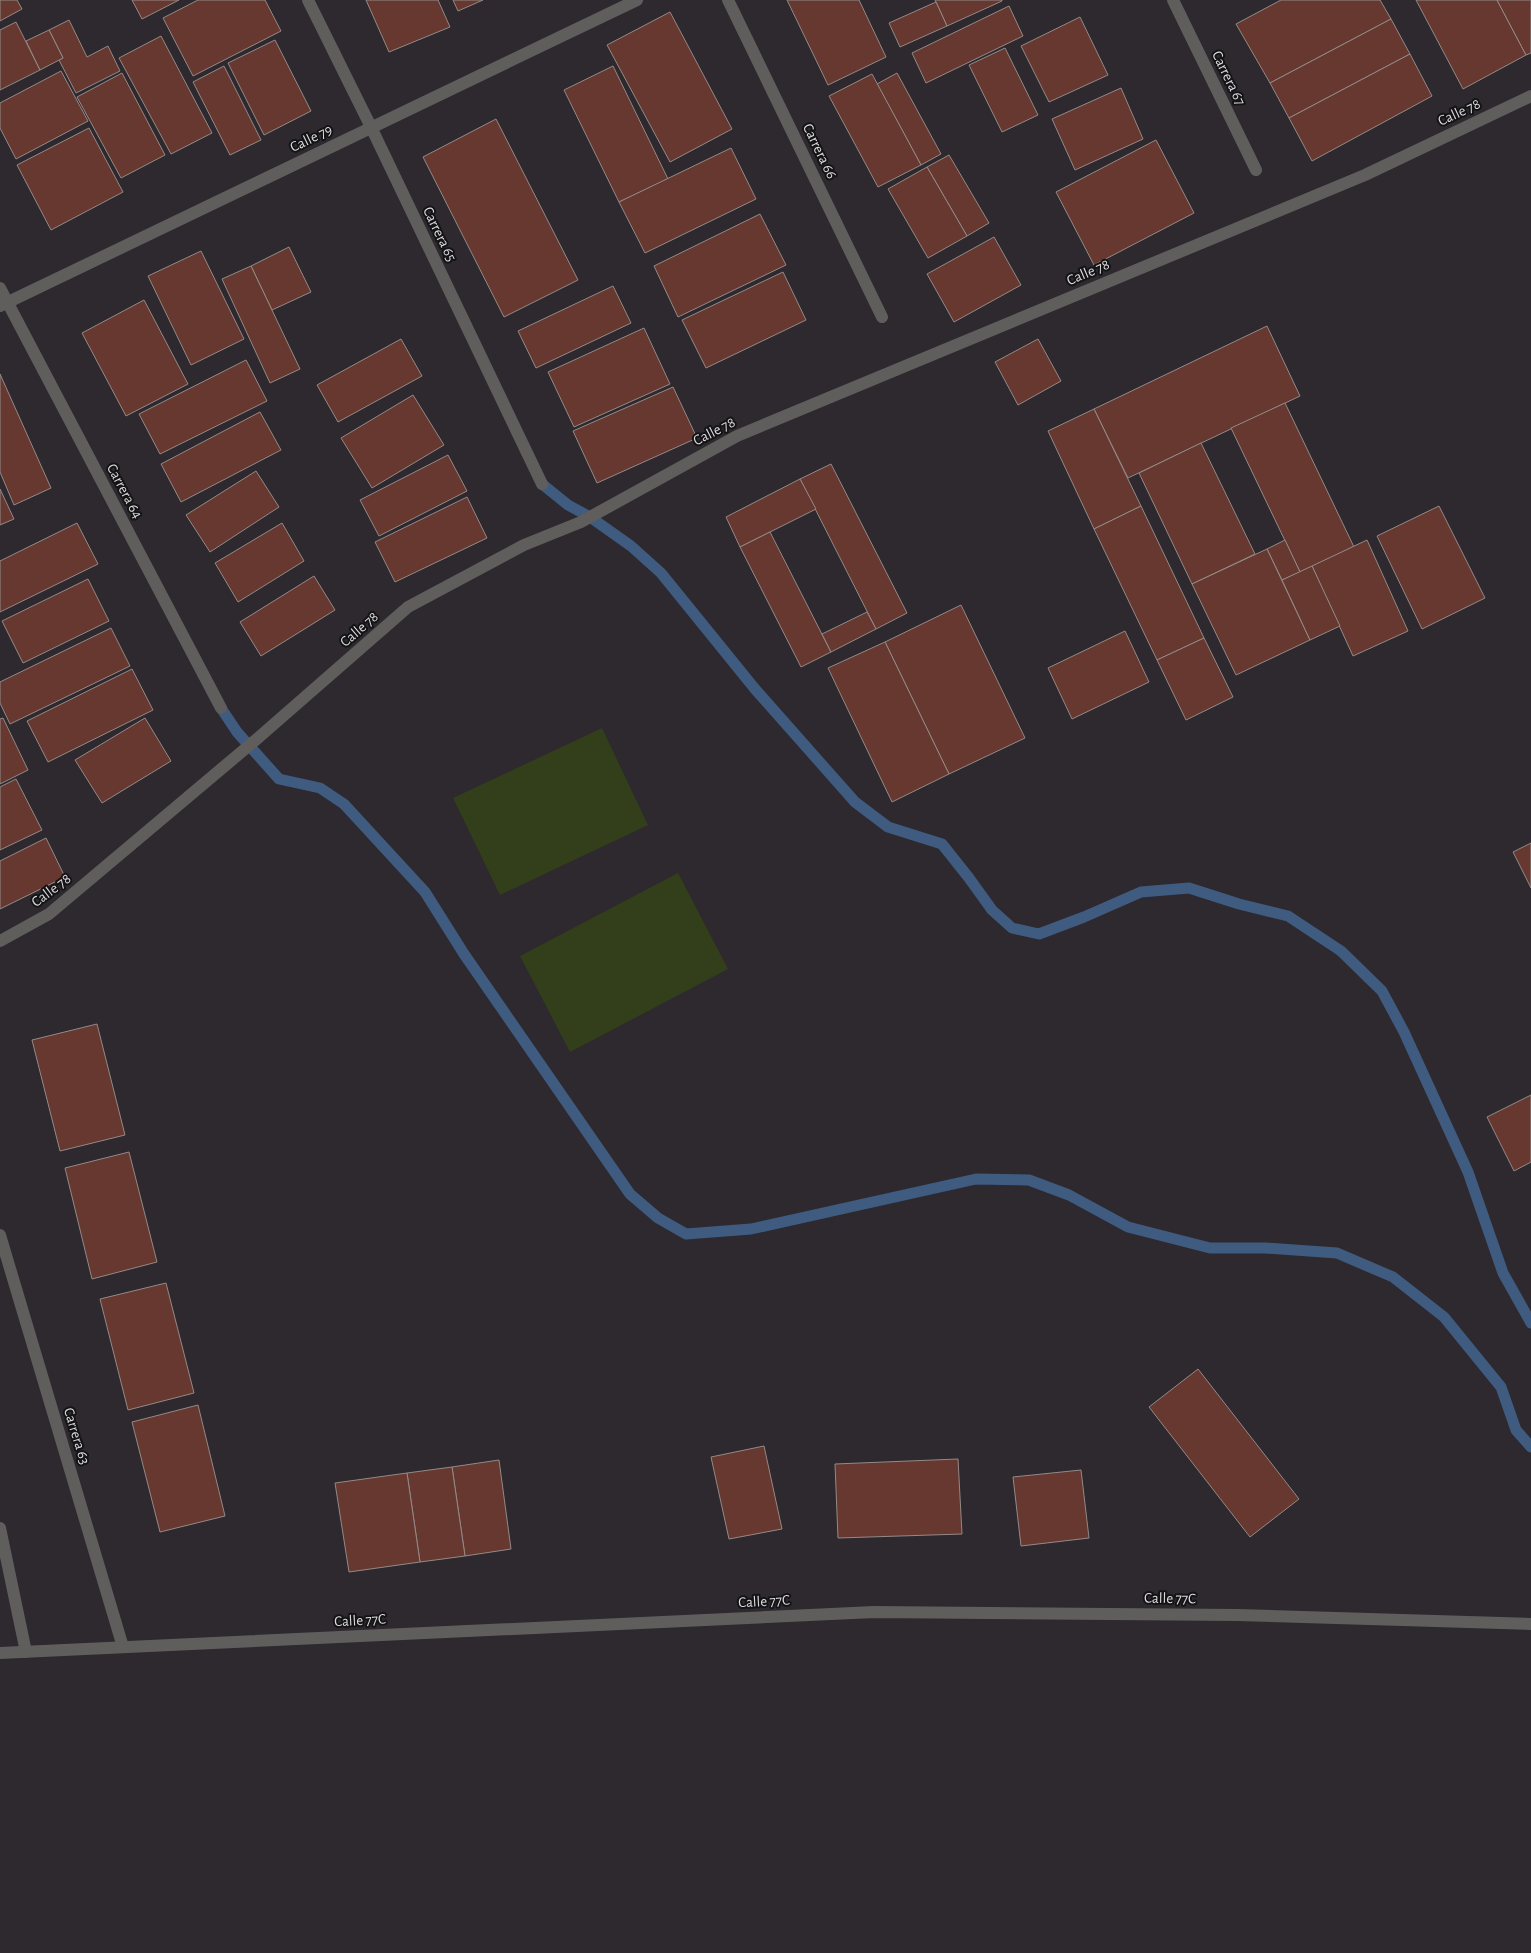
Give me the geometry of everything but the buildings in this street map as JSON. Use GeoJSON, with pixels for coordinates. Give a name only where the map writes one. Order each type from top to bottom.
{"type":"FeatureCollection","features":[{"type":"Feature","properties":{"kind":"street","name":"Carrera 65"},"geometry":{"type":"LineString","coordinates":[[308,0],[542,484]]}},
{"type":"Feature","properties":{"kind":"street","name":"Calle 79"},"geometry":{"type":"LineString","coordinates":[[3,304],[637,0]]}},
{"type":"Feature","properties":{"kind":"street","name":"Carrera 66"},"geometry":{"type":"LineString","coordinates":[[728,0],[882,317]]}},
{"type":"Feature","properties":{"kind":"street","name":"Carrera 67"},"geometry":{"type":"LineString","coordinates":[[1173,0],[1256,170]]}},
{"type":"Feature","properties":{"kind":"street","name":"Calle 78"},"geometry":{"type":"LineString","coordinates":[[0,941],[49,914],[254,742],[408,607],[524,545],[581,522],[737,436],[1365,175],[1531,96]]}},
{"type":"Feature","properties":{"kind":"street","name":"Carrera 64"},"geometry":{"type":"LineString","coordinates":[[0,288],[3,304],[221,708]]}},
{"type":"Feature","properties":{"kind":"street","name":"Carrera 63"},"geometry":{"type":"LineString","coordinates":[[0,1235],[123,1647]]}},
{"type":"Feature","properties":{"kind":"street"},"geometry":{"type":"LineString","coordinates":[[0,1528],[26,1652]]}},
{"type":"Feature","properties":{"kind":"street","name":"Calle 77C"},"geometry":{"type":"LineString","coordinates":[[0,1653],[874,1612],[1237,1615],[1531,1624]]}},
{"type":"Feature","properties":{"kind":"green space"},"geometry":{"type":"Polygon","coordinates":[[[602,728],[648,825],[500,895],[453,798],[602,728]]]}},
{"type":"Feature","properties":{"kind":"green space"},"geometry":{"type":"Polygon","coordinates":[[[678,873],[728,969],[570,1052],[520,956],[678,873]]]}},
{"type":"Feature","properties":{"kind":"waterway"},"geometry":{"type":"LineString","coordinates":[[542,484],[568,505],[590,517],[631,546],[661,573],[755,689],[855,802],[888,827],[942,844],[992,910],[1012,928],[1039,934],[1141,892],[1189,888],[1239,904],[1288,916],[1341,951],[1382,991],[1404,1032],[1468,1172],[1503,1273],[1531,1323]]}},
{"type":"Feature","properties":{"kind":"waterway"},"geometry":{"type":"LineString","coordinates":[[221,708],[237,732],[279,779],[320,788],[344,804],[425,892],[464,954],[630,1194],[658,1218],[686,1234],[751,1229],[976,1179],[1029,1180],[1069,1195],[1128,1227],[1210,1248],[1265,1248],[1337,1253],[1393,1277],[1444,1317],[1501,1387],[1516,1430],[1531,1447]]}}]}
